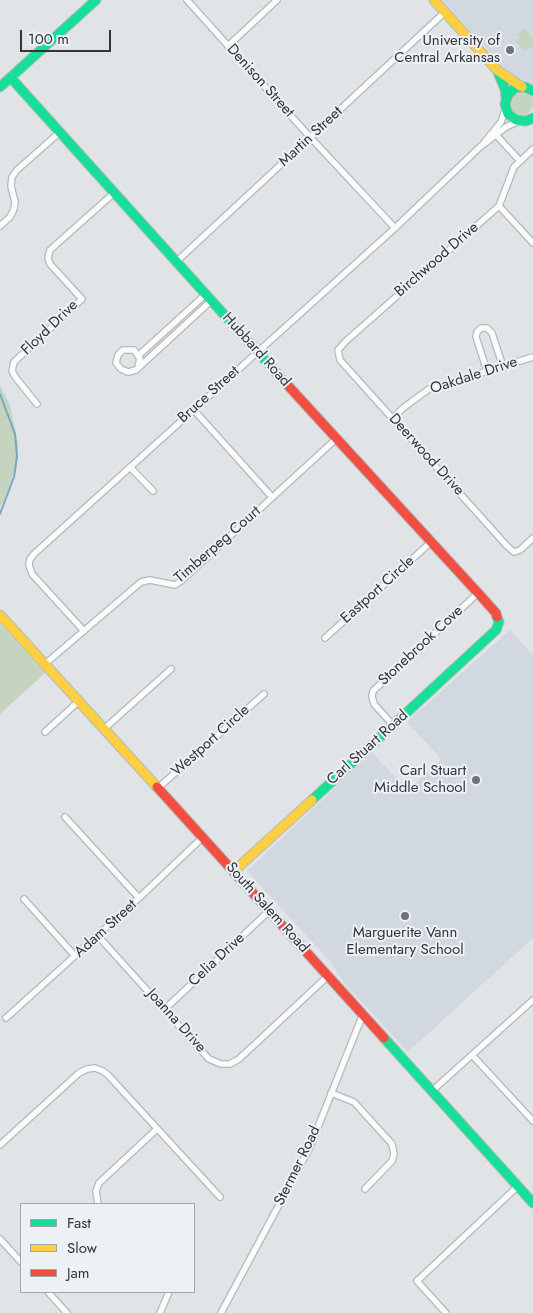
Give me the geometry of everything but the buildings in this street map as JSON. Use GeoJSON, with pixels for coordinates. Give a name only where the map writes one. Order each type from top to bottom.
{"type":"FeatureCollection","features":[{"type":"Feature","properties":{"kind":"street"},"geometry":{"type":"LineString","coordinates":[[0,87],[96,0]]}},
{"type":"Feature","properties":{"kind":"street","name":"Denison Street"},"geometry":{"type":"LineString","coordinates":[[187,0],[395,228]]}},
{"type":"Feature","properties":{"kind":"street"},"geometry":{"type":"LineString","coordinates":[[228,46],[277,0]]}},
{"type":"Feature","properties":{"kind":"street"},"geometry":{"type":"LineString","coordinates":[[434,0],[497,70],[529,89]]}},
{"type":"Feature","properties":{"kind":"street","name":"Martin Street"},"geometry":{"type":"LineString","coordinates":[[176,262],[445,12]]}},
{"type":"Feature","properties":{"kind":"street"},"geometry":{"type":"LineString","coordinates":[[497,70],[505,89],[510,117],[528,120]]}},
{"type":"Feature","properties":{"kind":"street","name":"Hubbard Road"},"geometry":{"type":"LineString","coordinates":[[11,78],[336,439],[496,613],[500,622]]}},
{"type":"Feature","properties":{"kind":"street"},"geometry":{"type":"LineString","coordinates":[[506,103],[512,90],[529,89]]}},
{"type":"Feature","properties":{"kind":"street","name":"Bruce Street"},"geometry":{"type":"LineString","coordinates":[[84,631],[32,574],[29,565],[30,559],[193,409],[395,228],[480,147],[501,122],[506,103]]}},
{"type":"Feature","properties":{"kind":"street","name":"Bruce Street"},"geometry":{"type":"LineString","coordinates":[[480,147],[497,136],[506,127],[528,120]]}},
{"type":"Feature","properties":{"kind":"street"},"geometry":{"type":"LineString","coordinates":[[0,226],[10,217],[14,209],[15,202],[11,186],[12,177],[17,170],[60,132]]}},
{"type":"Feature","properties":{"kind":"street"},"geometry":{"type":"LineString","coordinates":[[497,136],[520,161]]}},
{"type":"Feature","properties":{"kind":"street","name":"Birchwood Drive"},"geometry":{"type":"LineString","coordinates":[[338,350],[499,206],[514,167],[533,149]]}},
{"type":"Feature","properties":{"kind":"street","name":"Floyd Drive"},"geometry":{"type":"LineString","coordinates":[[37,404],[12,371],[14,362],[82,299],[50,264],[48,258],[50,250],[114,193]]}},
{"type":"Feature","properties":{"kind":"street"},"geometry":{"type":"LineString","coordinates":[[499,206],[533,243]]}},
{"type":"Feature","properties":{"kind":"street"},"geometry":{"type":"LineString","coordinates":[[139,355],[209,297]]}},
{"type":"Feature","properties":{"kind":"street"},"geometry":{"type":"LineString","coordinates":[[138,366],[140,363],[139,355],[134,350],[126,349],[120,352],[116,359],[118,366],[124,372],[132,372],[209,297]]}},
{"type":"Feature","properties":{"kind":"street"},"geometry":{"type":"LineString","coordinates":[[487,372],[476,337],[477,332],[481,328],[486,328],[492,333],[503,367]]}},
{"type":"Feature","properties":{"kind":"street","name":"Deerwood Drive"},"geometry":{"type":"LineString","coordinates":[[338,350],[340,360],[507,546],[514,552],[520,550],[533,538]]}},
{"type":"Feature","properties":{"kind":"street","name":"Oakdale Drive"},"geometry":{"type":"LineString","coordinates":[[393,418],[403,408],[429,389],[533,357]]}},
{"type":"Feature","properties":{"kind":"street"},"geometry":{"type":"LineString","coordinates":[[193,409],[272,497]]}},
{"type":"Feature","properties":{"kind":"street","name":"Timberpeg Court"},"geometry":{"type":"LineString","coordinates":[[45,664],[141,582],[150,580],[175,585],[181,581],[336,439]]}},
{"type":"Feature","properties":{"kind":"street"},"geometry":{"type":"LineString","coordinates":[[130,467],[153,491]]}},
{"type":"Feature","properties":{"kind":"street","name":"Eastport Circle"},"geometry":{"type":"LineString","coordinates":[[325,638],[431,542]]}},
{"type":"Feature","properties":{"kind":"street","name":"Stonebrook Cove"},"geometry":{"type":"LineString","coordinates":[[393,725],[374,704],[373,691],[478,593]]}},
{"type":"Feature","properties":{"kind":"street","name":"South Salem Road"},"geometry":{"type":"LineString","coordinates":[[0,615],[433,1090],[533,1203]]}},
{"type":"Feature","properties":{"kind":"street","name":"Carl Stuart Road"},"geometry":{"type":"LineString","coordinates":[[234,871],[496,630],[500,622]]}},
{"type":"Feature","properties":{"kind":"street"},"geometry":{"type":"LineString","coordinates":[[104,728],[171,669]]}},
{"type":"Feature","properties":{"kind":"street","name":"Westport Circle"},"geometry":{"type":"LineString","coordinates":[[158,788],[264,694]]}},
{"type":"Feature","properties":{"kind":"street"},"geometry":{"type":"LineString","coordinates":[[45,732],[79,702]]}},
{"type":"Feature","properties":{"kind":"street"},"geometry":{"type":"LineString","coordinates":[[65,817],[139,898]]}},
{"type":"Feature","properties":{"kind":"street","name":"Adam Street"},"geometry":{"type":"LineString","coordinates":[[6,1018],[98,936],[203,837]]}},
{"type":"Feature","properties":{"kind":"street"},"geometry":{"type":"LineString","coordinates":[[24,899],[75,956]]}},
{"type":"Feature","properties":{"kind":"street","name":"Celia Drive"},"geometry":{"type":"LineString","coordinates":[[165,1009],[269,912]]}},
{"type":"Feature","properties":{"kind":"street","name":"Joanna Drive"},"geometry":{"type":"LineString","coordinates":[[98,936],[209,1058],[221,1064],[230,1064],[239,1059],[328,976]]}},
{"type":"Feature","properties":{"kind":"street"},"geometry":{"type":"LineString","coordinates":[[433,1090],[533,1000]]}},
{"type":"Feature","properties":{"kind":"street","name":"Stermer Road"},"geometry":{"type":"LineString","coordinates":[[221,1313],[310,1147],[363,1014]]}},
{"type":"Feature","properties":{"kind":"street"},"geometry":{"type":"LineString","coordinates":[[472,1054],[533,1121]]}},
{"type":"Feature","properties":{"kind":"street"},"geometry":{"type":"LineString","coordinates":[[0,1145],[79,1073],[95,1068],[108,1075],[220,1197]]}},
{"type":"Feature","properties":{"kind":"street"},"geometry":{"type":"LineString","coordinates":[[331,1093],[354,1102],[392,1144],[394,1154],[392,1161],[365,1189]]}},
{"type":"Feature","properties":{"kind":"street"},"geometry":{"type":"LineString","coordinates":[[98,1203],[96,1191],[100,1183],[157,1129]]}},
{"type":"Feature","properties":{"kind":"street"},"geometry":{"type":"LineString","coordinates":[[446,1313],[417,1281],[518,1186]]}},
{"type":"Feature","properties":{"kind":"street"},"geometry":{"type":"LineString","coordinates":[[0,1239],[20,1261]]}},
{"type":"Feature","properties":{"kind":"street"},"geometry":{"type":"LineString","coordinates":[[49,1293],[68,1313]]}},
{"type":"Feature","properties":{"kind":"street"},"geometry":{"type":"LineString","coordinates":[[160,1313],[169,1293]]}},
{"type":"Feature","properties":{"kind":"shaded area","name":"University of Central Arkansas"},"geometry":{"type":"Polygon","coordinates":[[[442,0],[533,0],[533,100],[442,0]]]}},
{"type":"Feature","properties":{"kind":"shaded area"},"geometry":{"type":"Polygon","coordinates":[[[510,630],[533,655],[533,938],[408,1052],[345,984],[329,960],[247,871],[372,753],[408,790],[441,759],[407,722],[510,630]]]}},
{"type":"Feature","properties":{"kind":"green space"},"geometry":{"type":"Polygon","coordinates":[[[525,28],[533,39],[533,48],[530,47],[525,51],[515,41],[520,37],[518,34],[525,28]]]}},
{"type":"Feature","properties":{"kind":"green space"},"geometry":{"type":"Polygon","coordinates":[[[522,93],[530,96],[533,104],[530,112],[522,115],[514,112],[511,104],[514,96],[522,93]]]}},
{"type":"Feature","properties":{"kind":"green space"},"geometry":{"type":"Polygon","coordinates":[[[0,386],[10,405],[18,443],[18,455],[10,486],[0,508],[0,386]]]}},
{"type":"Feature","properties":{"kind":"green space"},"geometry":{"type":"Polygon","coordinates":[[[0,624],[45,673],[0,714],[0,624]]]}},
{"type":"Feature","properties":{"kind":"waterway"},"geometry":{"type":"LineString","coordinates":[[0,394],[15,434],[17,457],[14,477],[0,514]]}},
{"type":"Feature","properties":{"kind":"traffic: fast"},"geometry":{"type":"LineString","coordinates":[[0,87],[96,0]]}},
{"type":"Feature","properties":{"kind":"traffic: fast"},"geometry":{"type":"LineString","coordinates":[[497,70],[505,89],[506,98]]}},
{"type":"Feature","properties":{"kind":"traffic: fast"},"geometry":{"type":"LineString","coordinates":[[11,78],[282,379]]}},
{"type":"Feature","properties":{"kind":"traffic: fast"},"geometry":{"type":"LineString","coordinates":[[533,91],[525,87],[515,88],[508,95],[505,104],[508,114],[516,120],[526,121],[533,118]]}},
{"type":"Feature","properties":{"kind":"traffic: fast"},"geometry":{"type":"LineString","coordinates":[[312,800],[496,630],[499,622],[497,617]]}},
{"type":"Feature","properties":{"kind":"traffic: fast"},"geometry":{"type":"LineString","coordinates":[[384,1038],[533,1203]]}},
{"type":"Feature","properties":{"kind":"traffic: slow"},"geometry":{"type":"LineString","coordinates":[[434,0],[497,70],[522,87]]}},
{"type":"Feature","properties":{"kind":"traffic: slow"},"geometry":{"type":"LineString","coordinates":[[0,615],[157,787]]}},
{"type":"Feature","properties":{"kind":"traffic: slow"},"geometry":{"type":"LineString","coordinates":[[234,871],[312,800]]}},
{"type":"Feature","properties":{"kind":"traffic: jam"},"geometry":{"type":"LineString","coordinates":[[282,379],[478,593],[496,613],[497,617]]}},
{"type":"Feature","properties":{"kind":"traffic: jam"},"geometry":{"type":"LineString","coordinates":[[157,787],[384,1038]]}},
{"type":"Feature","properties":{"kind":"place","name":"University of Central Arkansas"},"geometry":{"type":"Point","coordinates":[510,50]}},
{"type":"Feature","properties":{"kind":"place","name":"Carl Stuart Middle School"},"geometry":{"type":"Point","coordinates":[476,780]}},
{"type":"Feature","properties":{"kind":"place","name":"Marguerite Vann Elementary School"},"geometry":{"type":"Point","coordinates":[405,916]}}]}
